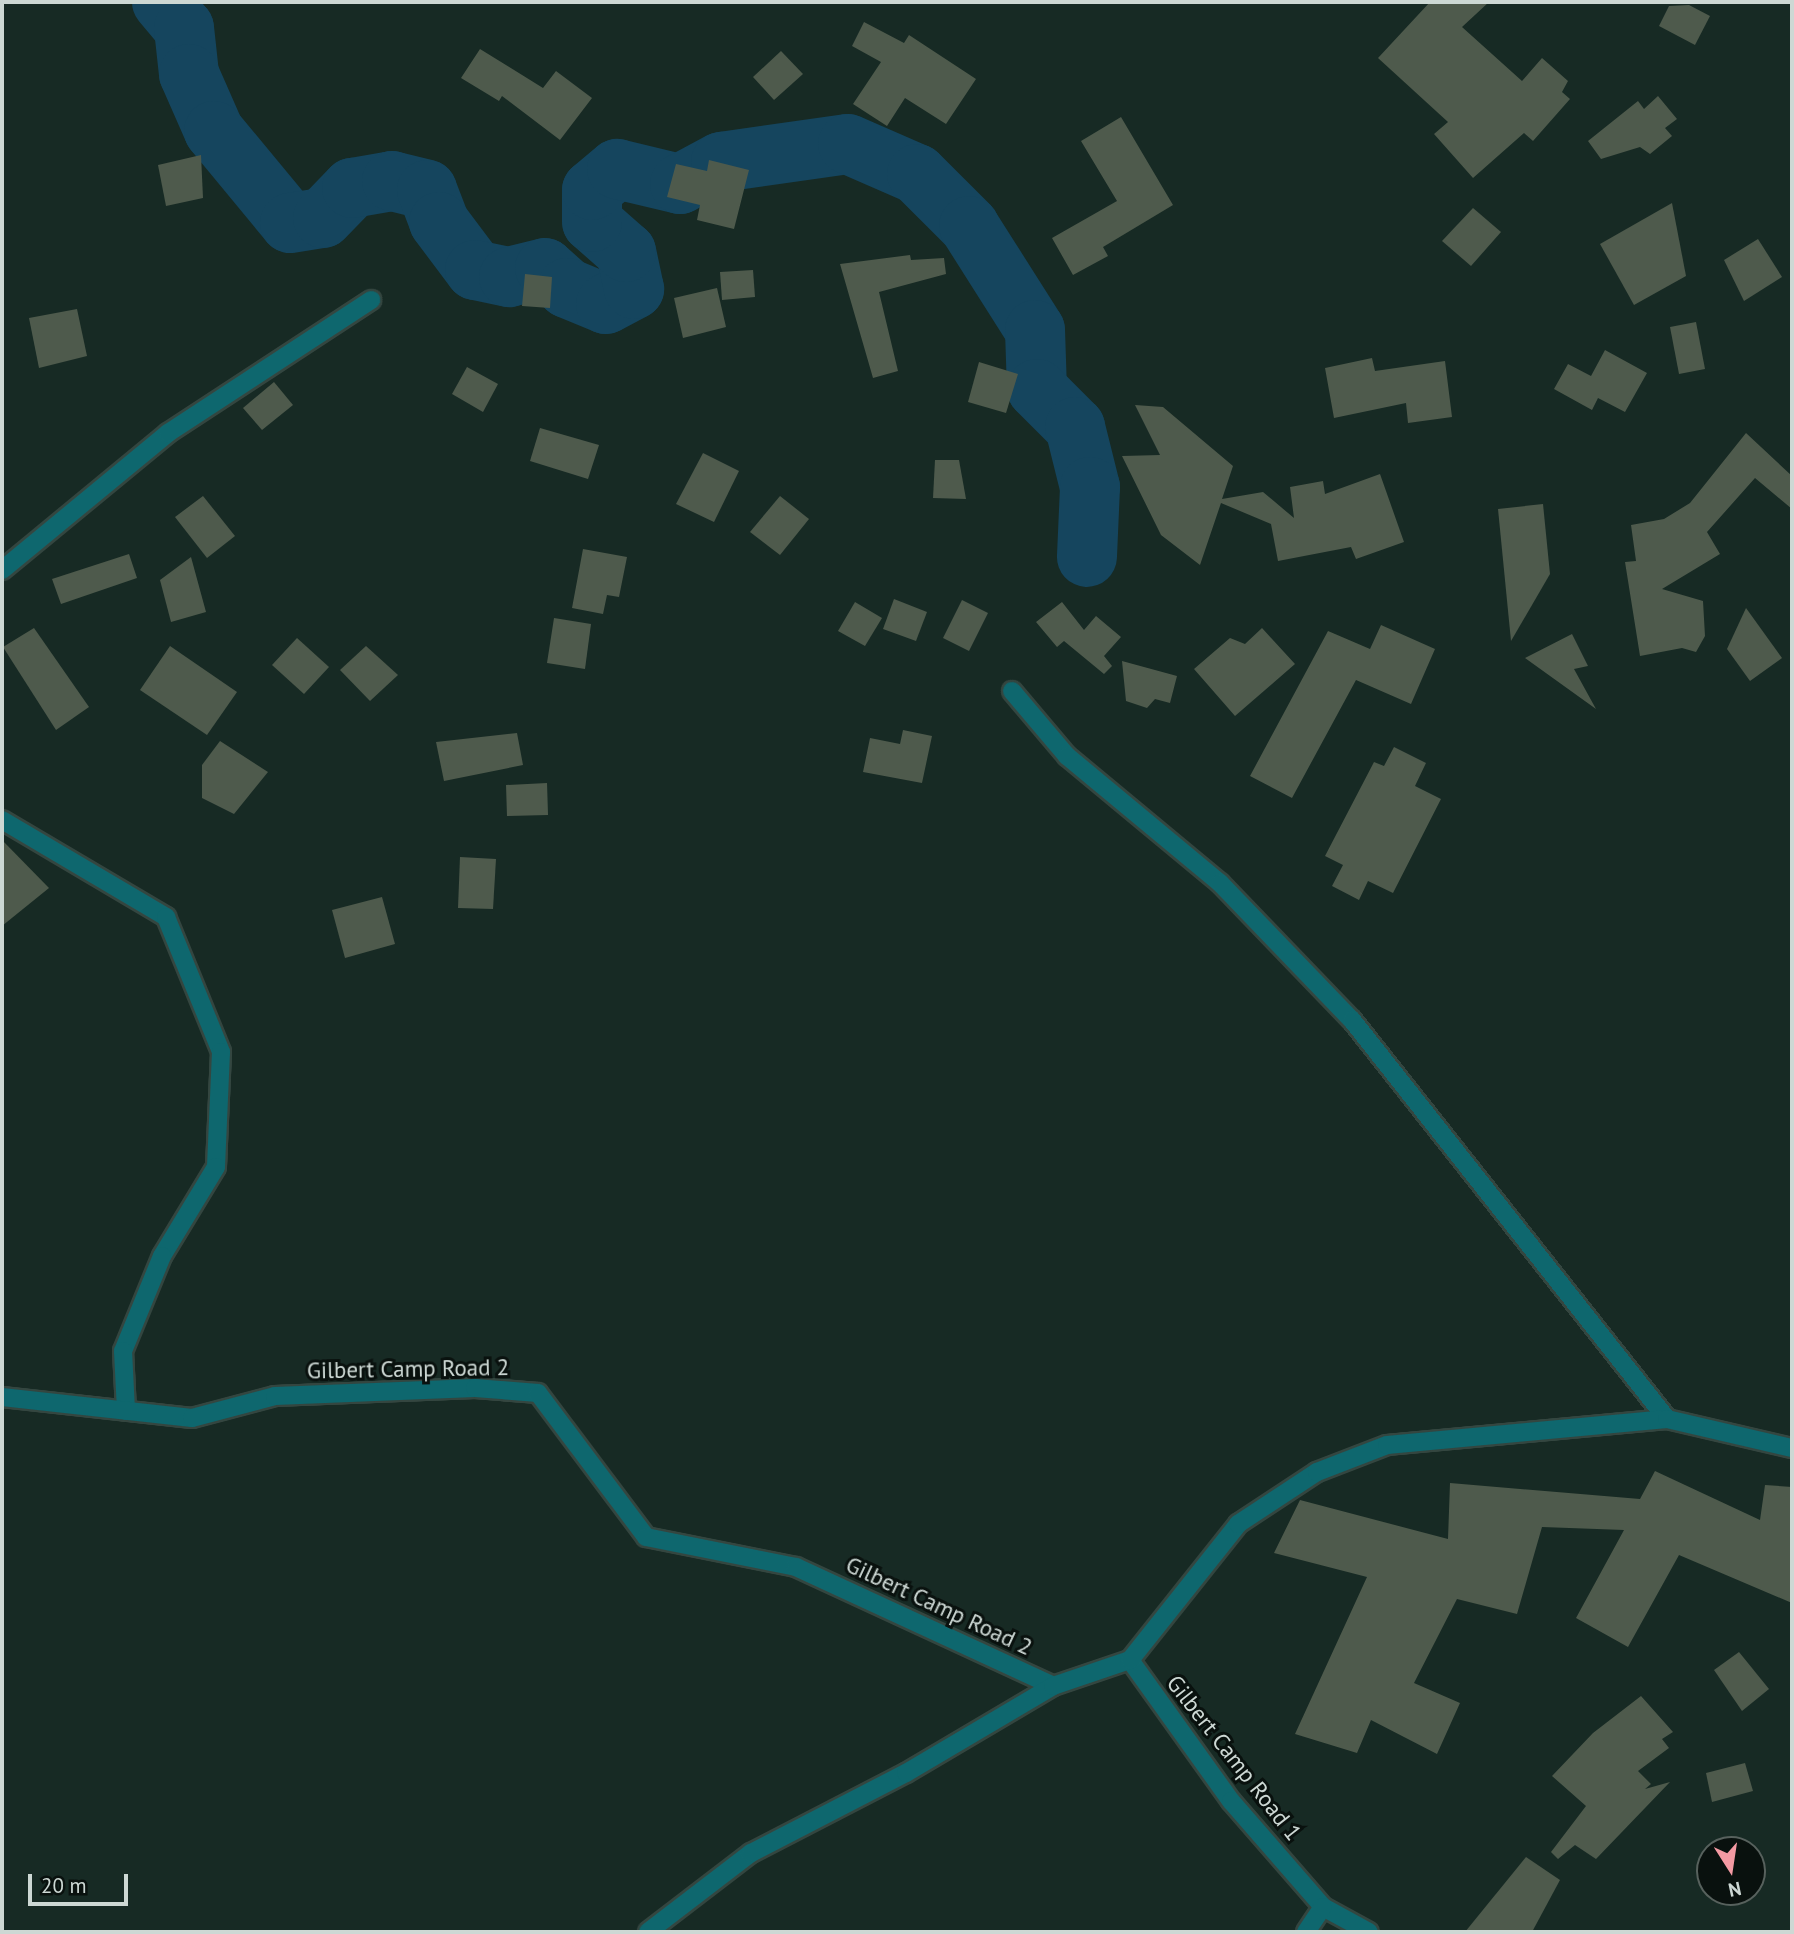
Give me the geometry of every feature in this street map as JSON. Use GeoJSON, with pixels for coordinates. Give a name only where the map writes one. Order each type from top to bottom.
{"type":"FeatureCollection","features":[{"type":"Feature","properties":{"kind":"street"},"geometry":{"type":"LineString","coordinates":[[2,570],[168,433],[371,300]]}},
{"type":"Feature","properties":{"kind":"street"},"geometry":{"type":"LineString","coordinates":[[1012,691],[1068,756],[1220,883],[1352,1020],[1667,1419]]}},
{"type":"Feature","properties":{"kind":"street"},"geometry":{"type":"LineString","coordinates":[[2,820],[166,918],[221,1052],[216,1167],[162,1256],[123,1351],[126,1411]]}},
{"type":"Feature","properties":{"kind":"street","name":"Gilbert Camp Road 2"},"geometry":{"type":"LineString","coordinates":[[2,1397],[192,1418],[275,1396],[475,1388],[538,1393],[646,1537],[796,1567],[1053,1686]]}},
{"type":"Feature","properties":{"kind":"street"},"geometry":{"type":"LineString","coordinates":[[648,1932],[751,1853],[906,1773],[1053,1686],[1130,1660],[1238,1524],[1317,1472],[1387,1445],[1667,1419],[1792,1448]]}},
{"type":"Feature","properties":{"kind":"street","name":"Gilbert Camp Road 1"},"geometry":{"type":"LineString","coordinates":[[1130,1660],[1231,1801],[1323,1907],[1369,1932]]}},
{"type":"Feature","properties":{"kind":"street"},"geometry":{"type":"LineString","coordinates":[[1306,1932],[1323,1907]]}},
{"type":"Feature","properties":{"kind":"building"},"geometry":{"type":"Polygon","coordinates":[[[1430,2],[1489,2],[1462,27],[1522,81],[1542,58],[1568,81],[1562,92],[1570,99],[1533,141],[1524,133],[1473,178],[1434,134],[1448,122],[1378,58],[1430,2]]]}},
{"type":"Feature","properties":{"kind":"building"},"geometry":{"type":"Polygon","coordinates":[[[1689,5],[1710,16],[1695,45],[1659,26],[1669,6],[1689,5]]]}},
{"type":"Feature","properties":{"kind":"building"},"geometry":{"type":"Polygon","coordinates":[[[864,22],[904,43],[909,35],[976,79],[946,124],[905,98],[887,126],[853,104],[881,62],[852,46],[864,22]]]}},
{"type":"Feature","properties":{"kind":"building"},"geometry":{"type":"Polygon","coordinates":[[[480,49],[543,88],[556,71],[592,98],[560,140],[502,96],[499,101],[461,78],[480,49]]]}},
{"type":"Feature","properties":{"kind":"building"},"geometry":{"type":"Polygon","coordinates":[[[781,51],[803,74],[774,100],[753,77],[781,51]]]}},
{"type":"Feature","properties":{"kind":"building"},"geometry":{"type":"Polygon","coordinates":[[[1658,96],[1677,119],[1665,128],[1672,136],[1650,154],[1640,147],[1601,159],[1588,141],[1638,101],[1644,109],[1658,96]]]}},
{"type":"Feature","properties":{"kind":"building"},"geometry":{"type":"Polygon","coordinates":[[[1121,117],[1173,205],[1103,247],[1108,256],[1073,275],[1052,238],[1117,201],[1081,141],[1121,117]]]}},
{"type":"Feature","properties":{"kind":"building"},"geometry":{"type":"Polygon","coordinates":[[[201,155],[203,198],[166,206],[158,165],[201,155]]]}},
{"type":"Feature","properties":{"kind":"building"},"geometry":{"type":"Polygon","coordinates":[[[709,160],[749,170],[734,229],[697,220],[700,205],[667,197],[676,164],[707,171],[709,160]]]}},
{"type":"Feature","properties":{"kind":"building"},"geometry":{"type":"Polygon","coordinates":[[[1672,203],[1686,276],[1634,305],[1600,244],[1672,203]]]}},
{"type":"Feature","properties":{"kind":"building"},"geometry":{"type":"Polygon","coordinates":[[[1473,208],[1501,232],[1471,266],[1442,241],[1473,208]]]}},
{"type":"Feature","properties":{"kind":"building"},"geometry":{"type":"Polygon","coordinates":[[[1758,239],[1782,277],[1744,301],[1724,260],[1758,239]]]}},
{"type":"Feature","properties":{"kind":"building"},"geometry":{"type":"Polygon","coordinates":[[[910,255],[911,260],[944,258],[946,274],[879,292],[898,371],[873,378],[840,264],[910,255]]]}},
{"type":"Feature","properties":{"kind":"building"},"geometry":{"type":"Polygon","coordinates":[[[753,270],[755,297],[722,300],[720,272],[753,270]]]}},
{"type":"Feature","properties":{"kind":"building"},"geometry":{"type":"Polygon","coordinates":[[[525,274],[552,277],[550,308],[522,306],[525,274]]]}},
{"type":"Feature","properties":{"kind":"building"},"geometry":{"type":"Polygon","coordinates":[[[717,288],[726,327],[683,338],[674,298],[717,288]]]}},
{"type":"Feature","properties":{"kind":"building"},"geometry":{"type":"Polygon","coordinates":[[[77,309],[87,356],[39,368],[29,318],[77,309]]]}},
{"type":"Feature","properties":{"kind":"building"},"geometry":{"type":"Polygon","coordinates":[[[1696,322],[1705,369],[1679,374],[1670,327],[1696,322]]]}},
{"type":"Feature","properties":{"kind":"building"},"geometry":{"type":"Polygon","coordinates":[[[1605,350],[1647,373],[1625,412],[1598,398],[1592,410],[1554,389],[1568,364],[1591,376],[1605,350]]]}},
{"type":"Feature","properties":{"kind":"building"},"geometry":{"type":"Polygon","coordinates":[[[1372,358],[1375,371],[1445,361],[1452,417],[1408,423],[1406,403],[1334,418],[1325,368],[1372,358]]]}},
{"type":"Feature","properties":{"kind":"building"},"geometry":{"type":"Polygon","coordinates":[[[979,362],[1018,374],[1006,413],[968,402],[979,362]]]}},
{"type":"Feature","properties":{"kind":"building"},"geometry":{"type":"Polygon","coordinates":[[[467,367],[498,384],[483,412],[452,394],[467,367]]]}},
{"type":"Feature","properties":{"kind":"building"},"geometry":{"type":"Polygon","coordinates":[[[274,382],[293,405],[262,430],[243,408],[274,382]]]}},
{"type":"Feature","properties":{"kind":"building"},"geometry":{"type":"Polygon","coordinates":[[[1135,405],[1163,407],[1233,466],[1222,499],[1263,492],[1294,518],[1290,487],[1323,481],[1325,494],[1380,474],[1404,542],[1356,559],[1351,547],[1278,561],[1271,524],[1221,503],[1200,565],[1161,535],[1122,456],[1160,455],[1135,405]]]}},
{"type":"Feature","properties":{"kind":"building"},"geometry":{"type":"Polygon","coordinates":[[[540,428],[599,445],[588,479],[530,461],[540,428]]]}},
{"type":"Feature","properties":{"kind":"building"},"geometry":{"type":"Polygon","coordinates":[[[1746,433],[1792,476],[1792,509],[1755,478],[1707,532],[1720,554],[1662,589],[1703,601],[1705,636],[1696,652],[1682,648],[1640,656],[1625,562],[1636,561],[1631,525],[1664,519],[1690,503],[1746,433]]]}},
{"type":"Feature","properties":{"kind":"building"},"geometry":{"type":"Polygon","coordinates":[[[703,453],[739,471],[714,522],[676,504],[703,453]]]}},
{"type":"Feature","properties":{"kind":"building"},"geometry":{"type":"Polygon","coordinates":[[[935,460],[959,460],[966,499],[933,498],[935,460]]]}},
{"type":"Feature","properties":{"kind":"building"},"geometry":{"type":"Polygon","coordinates":[[[203,496],[235,536],[207,558],[175,517],[203,496]]]}},
{"type":"Feature","properties":{"kind":"building"},"geometry":{"type":"Polygon","coordinates":[[[780,496],[809,519],[780,555],[750,532],[780,496]]]}},
{"type":"Feature","properties":{"kind":"building"},"geometry":{"type":"Polygon","coordinates":[[[1543,504],[1550,574],[1511,641],[1498,509],[1543,504]]]}},
{"type":"Feature","properties":{"kind":"building"},"geometry":{"type":"Polygon","coordinates":[[[583,549],[627,557],[619,597],[607,595],[603,614],[572,608],[583,549]]]}},
{"type":"Feature","properties":{"kind":"building"},"geometry":{"type":"Polygon","coordinates":[[[129,554],[137,578],[61,604],[52,579],[129,554]]]}},
{"type":"Feature","properties":{"kind":"building"},"geometry":{"type":"Polygon","coordinates":[[[191,557],[206,612],[171,622],[160,580],[191,557]]]}},
{"type":"Feature","properties":{"kind":"building"},"geometry":{"type":"Polygon","coordinates":[[[894,599],[927,612],[916,641],[883,629],[894,599]]]}},
{"type":"Feature","properties":{"kind":"building"},"geometry":{"type":"Polygon","coordinates":[[[962,600],[988,613],[969,651],[943,638],[962,600]]]}},
{"type":"Feature","properties":{"kind":"building"},"geometry":{"type":"Polygon","coordinates":[[[855,602],[882,618],[865,646],[838,631],[855,602]]]}},
{"type":"Feature","properties":{"kind":"building"},"geometry":{"type":"Polygon","coordinates":[[[1062,602],[1084,630],[1096,616],[1121,637],[1104,656],[1112,666],[1104,674],[1064,641],[1057,647],[1036,622],[1062,602]]]}},
{"type":"Feature","properties":{"kind":"building"},"geometry":{"type":"Polygon","coordinates":[[[1746,608],[1782,658],[1750,681],[1727,649],[1746,608]]]}},
{"type":"Feature","properties":{"kind":"building"},"geometry":{"type":"Polygon","coordinates":[[[554,618],[591,624],[585,669],[547,663],[554,618]]]}},
{"type":"Feature","properties":{"kind":"building"},"geometry":{"type":"Polygon","coordinates":[[[1381,625],[1435,649],[1411,704],[1356,680],[1292,798],[1250,776],[1328,631],[1370,649],[1381,625]]]}},
{"type":"Feature","properties":{"kind":"building"},"geometry":{"type":"Polygon","coordinates":[[[34,628],[89,707],[56,730],[3,647],[34,628]]]}},
{"type":"Feature","properties":{"kind":"building"},"geometry":{"type":"Polygon","coordinates":[[[1262,628],[1295,664],[1235,716],[1194,669],[1230,638],[1245,644],[1262,628]]]}},
{"type":"Feature","properties":{"kind":"building"},"geometry":{"type":"Polygon","coordinates":[[[1572,634],[1588,666],[1574,669],[1596,709],[1525,658],[1572,634]]]}},
{"type":"Feature","properties":{"kind":"building"},"geometry":{"type":"Polygon","coordinates":[[[297,638],[329,667],[304,694],[272,665],[297,638]]]}},
{"type":"Feature","properties":{"kind":"building"},"geometry":{"type":"Polygon","coordinates":[[[170,646],[237,692],[207,735],[140,690],[170,646]]]}},
{"type":"Feature","properties":{"kind":"building"},"geometry":{"type":"Polygon","coordinates":[[[366,646],[398,675],[370,701],[340,670],[366,646]]]}},
{"type":"Feature","properties":{"kind":"building"},"geometry":{"type":"Polygon","coordinates":[[[1122,661],[1177,676],[1170,703],[1155,699],[1147,708],[1126,701],[1122,661]]]}},
{"type":"Feature","properties":{"kind":"building"},"geometry":{"type":"Polygon","coordinates":[[[903,730],[932,736],[922,783],[863,772],[870,738],[900,744],[903,730]]]}},
{"type":"Feature","properties":{"kind":"building"},"geometry":{"type":"Polygon","coordinates":[[[517,733],[523,765],[444,781],[436,742],[517,733]]]}},
{"type":"Feature","properties":{"kind":"building"},"geometry":{"type":"Polygon","coordinates":[[[220,741],[268,772],[234,814],[202,798],[202,765],[220,741]]]}},
{"type":"Feature","properties":{"kind":"building"},"geometry":{"type":"Polygon","coordinates":[[[1394,747],[1426,763],[1415,786],[1441,799],[1393,893],[1368,881],[1359,900],[1332,886],[1343,865],[1325,856],[1374,762],[1384,766],[1394,747]]]}},
{"type":"Feature","properties":{"kind":"building"},"geometry":{"type":"Polygon","coordinates":[[[547,783],[548,815],[507,816],[506,785],[547,783]]]}},
{"type":"Feature","properties":{"kind":"building"},"geometry":{"type":"Polygon","coordinates":[[[2,840],[49,888],[2,926],[2,840]]]}},
{"type":"Feature","properties":{"kind":"building"},"geometry":{"type":"Polygon","coordinates":[[[460,857],[496,859],[493,909],[458,908],[460,857]]]}},
{"type":"Feature","properties":{"kind":"building"},"geometry":{"type":"Polygon","coordinates":[[[382,897],[395,944],[345,958],[332,910],[382,897]]]}},
{"type":"Feature","properties":{"kind":"building"},"geometry":{"type":"Polygon","coordinates":[[[1655,1471],[1760,1520],[1765,1485],[1792,1487],[1792,1603],[1679,1555],[1628,1647],[1576,1618],[1624,1530],[1542,1527],[1517,1614],[1457,1599],[1414,1683],[1460,1703],[1437,1754],[1371,1720],[1357,1753],[1295,1734],[1367,1577],[1274,1553],[1300,1500],[1448,1539],[1450,1483],[1640,1499],[1655,1471]]]}},
{"type":"Feature","properties":{"kind":"building"},"geometry":{"type":"Polygon","coordinates":[[[1739,1652],[1769,1689],[1742,1711],[1714,1670],[1739,1652]]]}},
{"type":"Feature","properties":{"kind":"building"},"geometry":{"type":"Polygon","coordinates":[[[1641,1696],[1673,1732],[1662,1739],[1669,1748],[1638,1771],[1651,1784],[1645,1789],[1670,1782],[1596,1859],[1575,1845],[1558,1859],[1551,1852],[1586,1806],[1552,1776],[1593,1733],[1641,1696]]]}},
{"type":"Feature","properties":{"kind":"building"},"geometry":{"type":"Polygon","coordinates":[[[1745,1763],[1753,1791],[1712,1802],[1706,1773],[1745,1763]]]}},
{"type":"Feature","properties":{"kind":"building"},"geometry":{"type":"Polygon","coordinates":[[[1526,1857],[1560,1880],[1532,1932],[1465,1932],[1526,1857]]]}},
{"type":"Feature","properties":{"kind":"waterway"},"geometry":{"type":"LineString","coordinates":[[162,2],[184,28],[189,74],[214,131],[290,223],[323,218],[352,188],[392,181],[427,190],[439,222],[475,270],[509,277],[545,268],[567,288],[606,304],[634,289],[626,252],[592,222],[592,190],[617,169],[680,184],[721,162],[848,144],[917,174],[969,226],[1035,330],[1037,389],[1075,427],[1090,487],[1087,557]]}}]}
